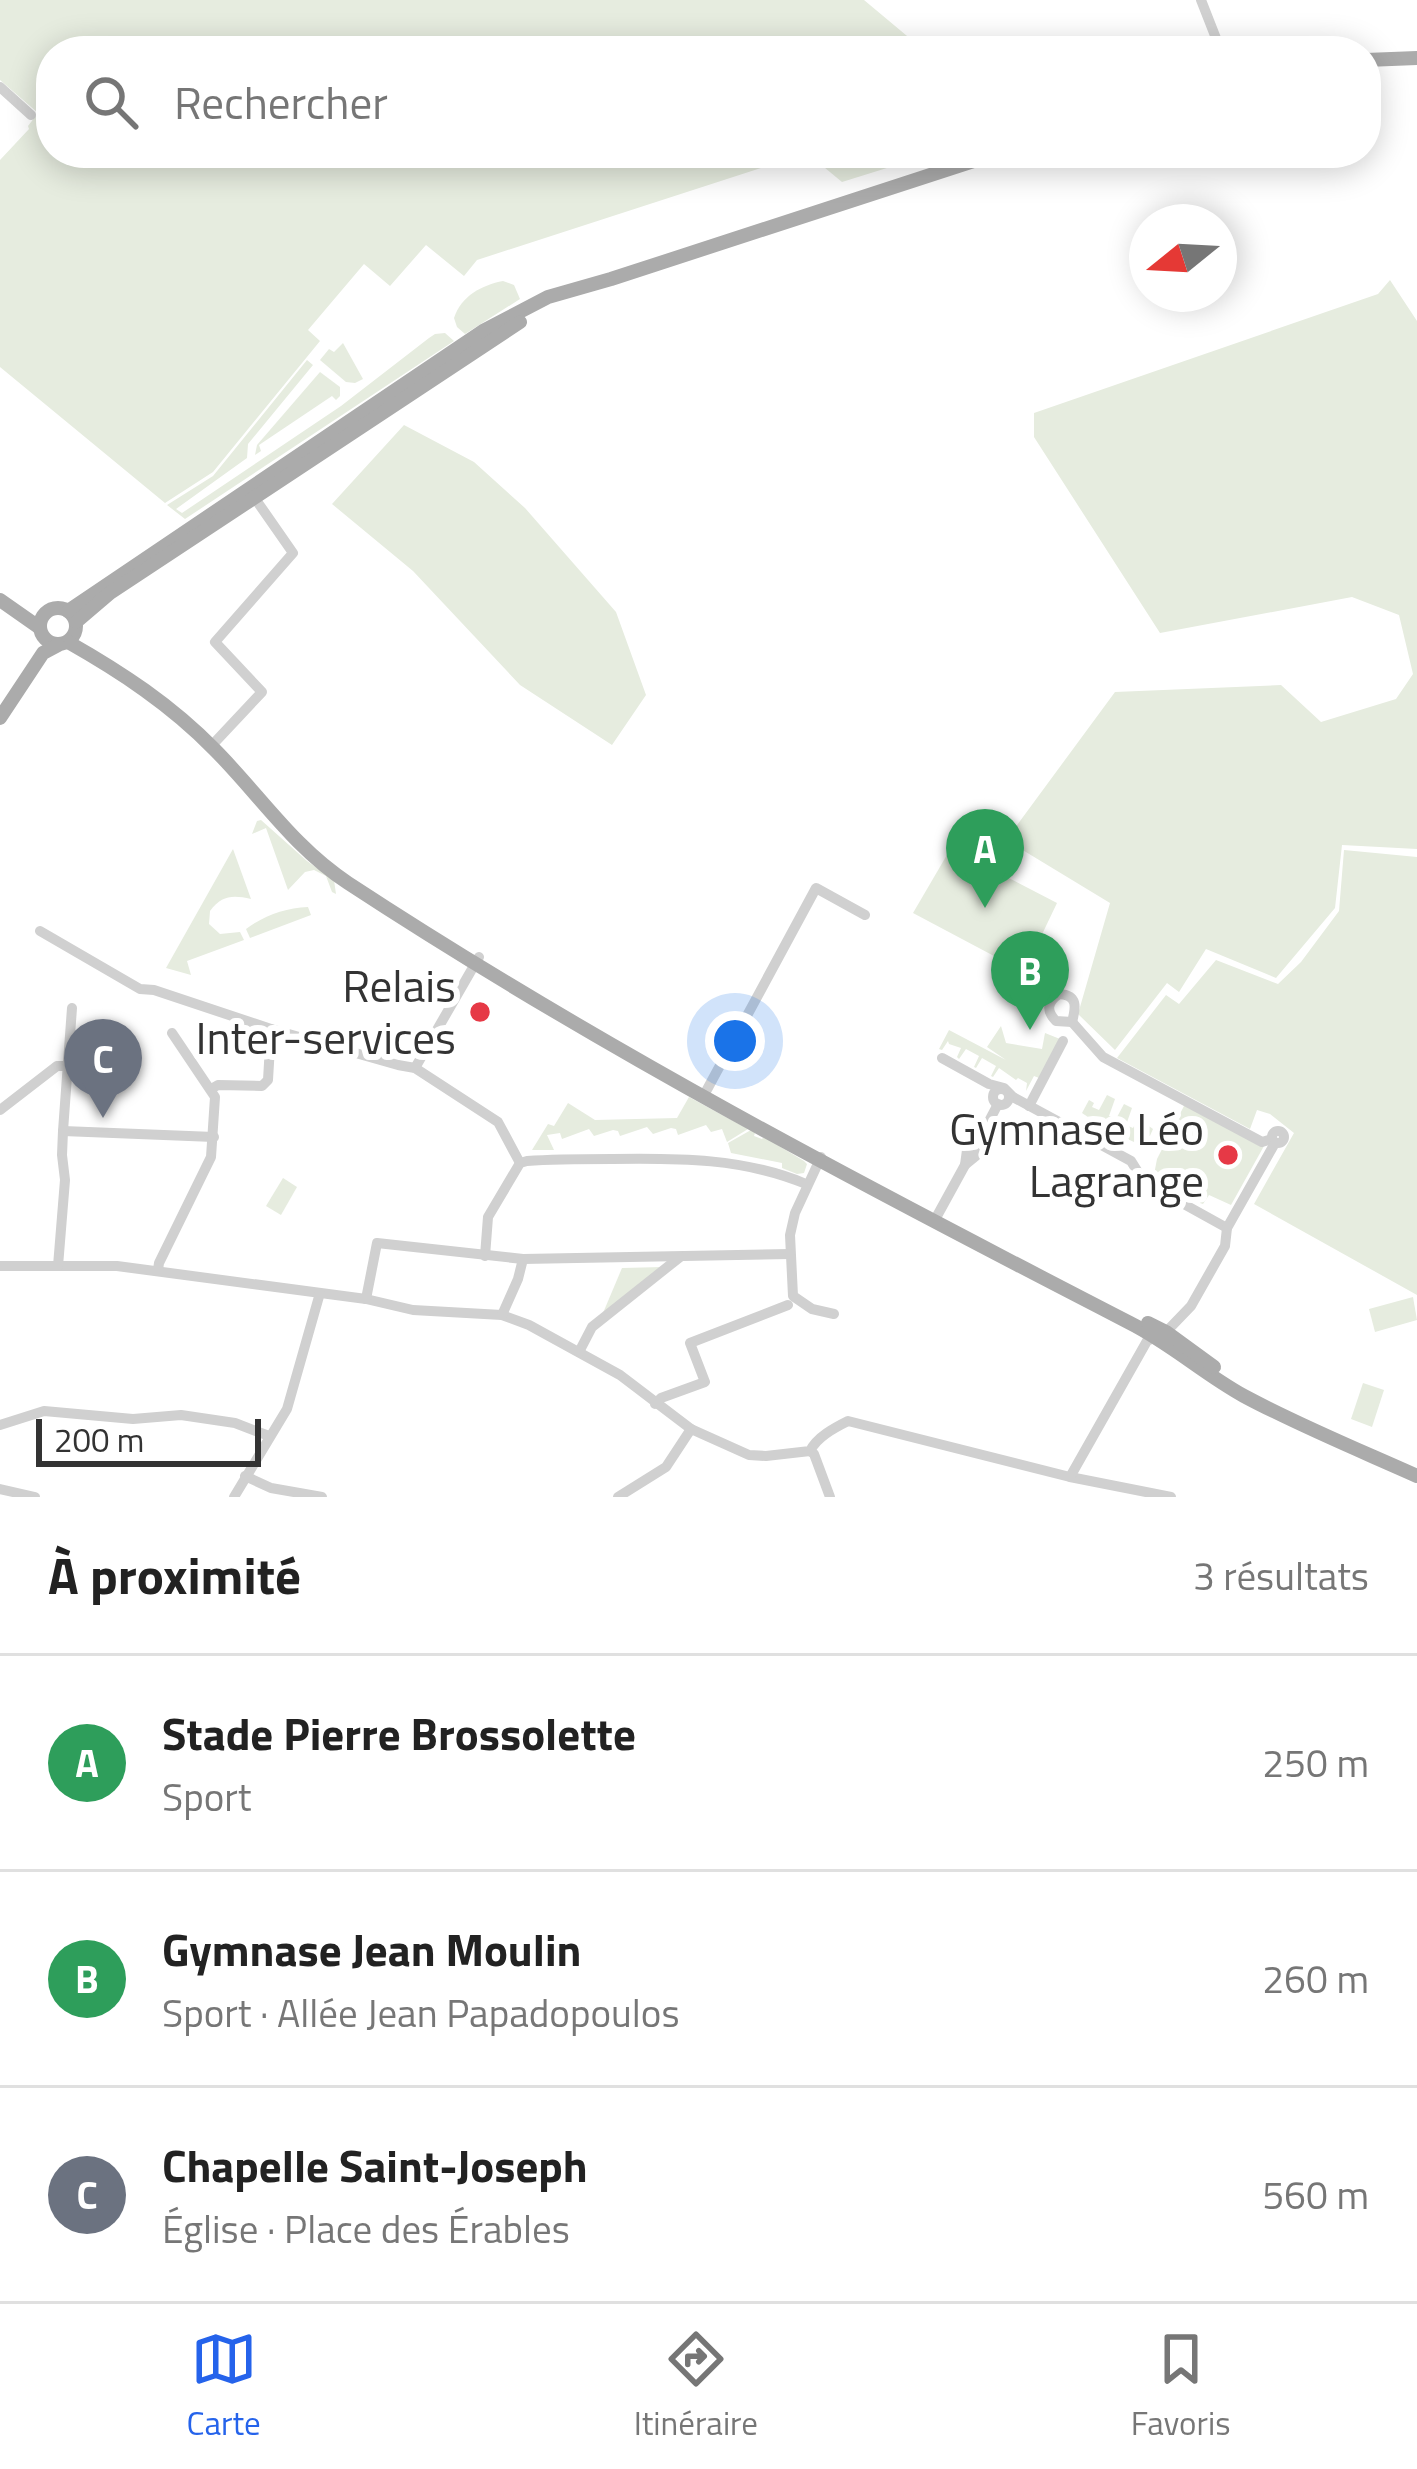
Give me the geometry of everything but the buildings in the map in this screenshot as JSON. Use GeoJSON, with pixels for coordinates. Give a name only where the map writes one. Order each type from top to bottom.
{"type":"FeatureCollection","features":[{"type":"Feature","properties":{"kind":"main road"},"geometry":{"type":"LineString","coordinates":[[1381,59],[1417,58]]}},
{"type":"Feature","properties":{"kind":"main road"},"geometry":{"type":"LineString","coordinates":[[286,470],[463,344],[548,297],[952,168]]}},
{"type":"Feature","properties":{"kind":"main road"},"geometry":{"type":"LineString","coordinates":[[0,703],[59,629],[251,493],[546,305],[611,278]]}},
{"type":"Feature","properties":{"kind":"main road"},"geometry":{"type":"LineString","coordinates":[[438,374],[464,354],[463,344]]}},
{"type":"Feature","properties":{"kind":"main road"},"geometry":{"type":"LineString","coordinates":[[0,598],[154,687],[216,741],[311,844],[512,986],[820,1157],[1160,1334]]}},
{"type":"Feature","properties":{"kind":"main road"},"geometry":{"type":"LineString","coordinates":[[0,718],[59,629]]}},
{"type":"Feature","properties":{"kind":"main road"},"geometry":{"type":"LineString","coordinates":[[59,629],[184,720],[305,850],[343,880],[477,959]]}},
{"type":"Feature","properties":{"kind":"main road"},"geometry":{"type":"LineString","coordinates":[[820,1157],[1160,1334],[1240,1394],[1417,1471]]}},
{"type":"Feature","properties":{"kind":"street"},"geometry":{"type":"LineString","coordinates":[[1201,0],[1215,36]]}},
{"type":"Feature","properties":{"kind":"street"},"geometry":{"type":"LineString","coordinates":[[0,87],[31,115]]}},
{"type":"Feature","properties":{"kind":"street"},"geometry":{"type":"LineString","coordinates":[[216,741],[262,692],[215,641],[293,553],[251,493]]}},
{"type":"Feature","properties":{"kind":"street"},"geometry":{"type":"LineString","coordinates":[[705,1094],[816,888],[865,915]]}},
{"type":"Feature","properties":{"kind":"street"},"geometry":{"type":"LineString","coordinates":[[40,931],[140,989],[415,1068],[498,1122],[520,1163]]}},
{"type":"Feature","properties":{"kind":"street"},"geometry":{"type":"LineString","coordinates":[[415,1068],[477,959]]}},
{"type":"Feature","properties":{"kind":"street"},"geometry":{"type":"LineString","coordinates":[[58,1266],[72,1008]]}},
{"type":"Feature","properties":{"kind":"street"},"geometry":{"type":"LineString","coordinates":[[1070,1477],[1148,1341],[1192,1306],[1274,1141],[1262,1142],[1103,1057],[1072,1022]]}},
{"type":"Feature","properties":{"kind":"street"},"geometry":{"type":"LineString","coordinates":[[211,1089],[218,1085],[262,1087],[268,1080],[271,1029]]}},
{"type":"Feature","properties":{"kind":"street"},"geometry":{"type":"LineString","coordinates":[[158,1270],[212,1157],[214,1137],[215,1096],[172,1033]]}},
{"type":"Feature","properties":{"kind":"street"},"geometry":{"type":"LineString","coordinates":[[1029,1106],[1063,1041]]}},
{"type":"Feature","properties":{"kind":"street"},"geometry":{"type":"LineString","coordinates":[[942,1058],[997,1093],[1131,1161],[1144,1182],[1227,1228]]}},
{"type":"Feature","properties":{"kind":"street"},"geometry":{"type":"LineString","coordinates":[[0,1111],[57,1066],[68,1066]]}},
{"type":"Feature","properties":{"kind":"street"},"geometry":{"type":"LineString","coordinates":[[938,1216],[965,1165],[976,1156],[997,1093]]}},
{"type":"Feature","properties":{"kind":"street"},"geometry":{"type":"LineString","coordinates":[[63,1131],[214,1137]]}},
{"type":"Feature","properties":{"kind":"street"},"geometry":{"type":"LineString","coordinates":[[820,1157],[790,1235],[794,1298],[834,1314]]}},
{"type":"Feature","properties":{"kind":"street"},"geometry":{"type":"LineString","coordinates":[[520,1163],[704,1159],[780,1173],[806,1184]]}},
{"type":"Feature","properties":{"kind":"street"},"geometry":{"type":"LineString","coordinates":[[485,1256],[488,1217],[520,1163]]}},
{"type":"Feature","properties":{"kind":"street"},"geometry":{"type":"LineString","coordinates":[[366,1299],[377,1243],[523,1259],[790,1253]]}},
{"type":"Feature","properties":{"kind":"street"},"geometry":{"type":"LineString","coordinates":[[579,1352],[592,1327],[682,1256]]}},
{"type":"Feature","properties":{"kind":"street"},"geometry":{"type":"LineString","coordinates":[[502,1315],[523,1259]]}},
{"type":"Feature","properties":{"kind":"street"},"geometry":{"type":"LineString","coordinates":[[0,1266],[158,1270],[413,1310],[502,1315],[620,1375],[691,1429],[749,1455],[810,1451],[830,1497]]}},
{"type":"Feature","properties":{"kind":"street"},"geometry":{"type":"LineString","coordinates":[[234,1497],[287,1409],[320,1293]]}},
{"type":"Feature","properties":{"kind":"street"},"geometry":{"type":"LineString","coordinates":[[655,1404],[705,1382],[690,1343],[788,1305]]}},
{"type":"Feature","properties":{"kind":"street"},"geometry":{"type":"LineString","coordinates":[[0,1425],[44,1411],[133,1419],[181,1415],[235,1424],[269,1436]]}},
{"type":"Feature","properties":{"kind":"street"},"geometry":{"type":"LineString","coordinates":[[810,1451],[832,1429],[848,1421],[1070,1477],[1172,1497]]}},
{"type":"Feature","properties":{"kind":"street"},"geometry":{"type":"LineString","coordinates":[[618,1497],[666,1467],[691,1429]]}},
{"type":"Feature","properties":{"kind":"street"},"geometry":{"type":"LineString","coordinates":[[245,1476],[271,1488],[322,1497]]}},
{"type":"Feature","properties":{"kind":"street"},"geometry":{"type":"LineString","coordinates":[[0,1489],[34,1497]]}},
{"type":"Feature","properties":{"kind":"shaded area"},"geometry":{"type":"Polygon","coordinates":[[[0,0],[864,0],[907,36],[36,36],[36,111],[0,80],[0,0]]]}},
{"type":"Feature","properties":{"kind":"shaded area"},"geometry":{"type":"Polygon","coordinates":[[[36,116],[36,168],[761,168],[477,260],[464,276],[426,245],[390,286],[364,264],[308,330],[320,341],[213,472],[165,503],[0,367],[0,160],[36,116]]]}},
{"type":"Feature","properties":{"kind":"shaded area"},"geometry":{"type":"Polygon","coordinates":[[[825,168],[887,168],[842,182],[825,168]]]}},
{"type":"Feature","properties":{"kind":"shaded area"},"geometry":{"type":"Polygon","coordinates":[[[1390,280],[1417,321],[1417,849],[1342,845],[1335,908],[1276,978],[1206,949],[1179,992],[1167,983],[1115,1050],[1078,1014],[1110,903],[1006,840],[1115,692],[1281,685],[1321,722],[1396,699],[1413,674],[1399,615],[1352,597],[1160,633],[1034,437],[1034,413],[1378,294],[1390,280]]]}},
{"type":"Feature","properties":{"kind":"shaded area"},"geometry":{"type":"Polygon","coordinates":[[[503,281],[514,285],[520,299],[465,334],[454,318],[462,304],[480,289],[503,281]]]}},
{"type":"Feature","properties":{"kind":"shaded area"},"geometry":{"type":"Polygon","coordinates":[[[445,333],[454,341],[185,519],[167,505],[213,476],[307,360],[313,365],[248,444],[247,458],[176,509],[182,513],[341,406],[429,338],[445,333]]]}},
{"type":"Feature","properties":{"kind":"shaded area"},"geometry":{"type":"Polygon","coordinates":[[[343,343],[363,379],[355,383],[346,382],[320,360],[343,343]]]}},
{"type":"Feature","properties":{"kind":"shaded area"},"geometry":{"type":"Polygon","coordinates":[[[320,372],[340,387],[340,396],[336,400],[332,396],[259,445],[261,451],[255,455],[257,445],[320,372]]]}},
{"type":"Feature","properties":{"kind":"shaded area"},"geometry":{"type":"Polygon","coordinates":[[[404,425],[474,462],[525,508],[616,612],[646,695],[612,745],[520,685],[413,571],[332,504],[404,425]]]}},
{"type":"Feature","properties":{"kind":"shaded area"},"geometry":{"type":"Polygon","coordinates":[[[261,820],[334,880],[336,894],[326,876],[314,870],[305,872],[288,890],[266,828],[252,834],[261,820]]]}},
{"type":"Feature","properties":{"kind":"shaded area"},"geometry":{"type":"Polygon","coordinates":[[[951,848],[1057,903],[1024,972],[913,913],[951,848]]]}},
{"type":"Feature","properties":{"kind":"shaded area"},"geometry":{"type":"Polygon","coordinates":[[[233,849],[251,899],[224,899],[210,911],[209,924],[220,934],[240,932],[244,940],[187,961],[191,975],[166,968],[233,849]]]}},
{"type":"Feature","properties":{"kind":"shaded area"},"geometry":{"type":"Polygon","coordinates":[[[1344,850],[1417,857],[1417,1295],[1254,1204],[1294,1133],[1270,1114],[1257,1110],[1250,1129],[1117,1058],[1166,995],[1179,1004],[1216,960],[1278,984],[1339,911],[1344,850]]]}},
{"type":"Feature","properties":{"kind":"shaded area"},"geometry":{"type":"Polygon","coordinates":[[[308,907],[311,915],[250,938],[246,929],[276,913],[308,907]]]}},
{"type":"Feature","properties":{"kind":"shaded area"},"geometry":{"type":"Polygon","coordinates":[[[1001,1026],[1006,1043],[1042,1049],[1045,1033],[1060,1039],[1039,1078],[1034,1076],[1026,1091],[1027,1083],[999,1068],[991,1076],[996,1066],[982,1058],[974,1067],[979,1056],[966,1049],[959,1059],[961,1048],[948,1041],[939,1049],[949,1030],[1006,1060],[987,1047],[1001,1026]]]}},
{"type":"Feature","properties":{"kind":"shaded area"},"geometry":{"type":"Polygon","coordinates":[[[1107,1095],[1115,1099],[1109,1116],[1116,1119],[1124,1104],[1132,1108],[1126,1125],[1133,1128],[1141,1113],[1149,1117],[1146,1124],[1153,1129],[1145,1147],[1123,1137],[1118,1145],[1121,1133],[1082,1113],[1089,1100],[1099,1110],[1107,1095]]]}},
{"type":"Feature","properties":{"kind":"shaded area"},"geometry":{"type":"Polygon","coordinates":[[[689,1097],[748,1129],[727,1142],[722,1129],[711,1132],[706,1125],[678,1135],[676,1129],[653,1134],[647,1127],[620,1136],[613,1130],[594,1136],[589,1129],[562,1139],[560,1133],[547,1135],[554,1150],[532,1150],[568,1103],[595,1120],[677,1118],[689,1097]]]}},
{"type":"Feature","properties":{"kind":"shaded area"},"geometry":{"type":"Polygon","coordinates":[[[1185,1104],[1264,1146],[1231,1205],[1209,1195],[1200,1203],[1204,1195],[1191,1188],[1182,1196],[1187,1186],[1166,1175],[1160,1184],[1153,1180],[1157,1159],[1185,1104]]]}},
{"type":"Feature","properties":{"kind":"shaded area"},"geometry":{"type":"Polygon","coordinates":[[[751,1130],[754,1136],[804,1161],[804,1173],[782,1168],[782,1163],[731,1153],[728,1143],[751,1130]]]}},
{"type":"Feature","properties":{"kind":"shaded area"},"geometry":{"type":"Polygon","coordinates":[[[283,1178],[297,1187],[281,1215],[266,1206],[283,1178]]]}},
{"type":"Feature","properties":{"kind":"shaded area"},"geometry":{"type":"Polygon","coordinates":[[[663,1267],[603,1313],[622,1268],[663,1267]]]}},
{"type":"Feature","properties":{"kind":"shaded area"},"geometry":{"type":"Polygon","coordinates":[[[1413,1297],[1417,1320],[1375,1332],[1369,1309],[1413,1297]]]}},
{"type":"Feature","properties":{"kind":"shaded area"},"geometry":{"type":"Polygon","coordinates":[[[1363,1383],[1384,1390],[1372,1427],[1351,1419],[1363,1383]]]}},
{"type":"Feature","properties":{"kind":"place","name":"Stade Pierre Brossolette"},"geometry":{"type":"Point","coordinates":[985,908]}},
{"type":"Feature","properties":{"kind":"place","name":"Relais Inter-services"},"geometry":{"type":"Point","coordinates":[480,1012]}},
{"type":"Feature","properties":{"kind":"place","name":"Gymnase Jean Moulin"},"geometry":{"type":"Point","coordinates":[1030,1030]}},
{"type":"Feature","properties":{"kind":"place","name":"Chapelle Saint-Joseph"},"geometry":{"type":"Point","coordinates":[103,1118]}},
{"type":"Feature","properties":{"kind":"place","name":"Gymnase Léo Lagrange"},"geometry":{"type":"Point","coordinates":[1228,1155]}}]}
